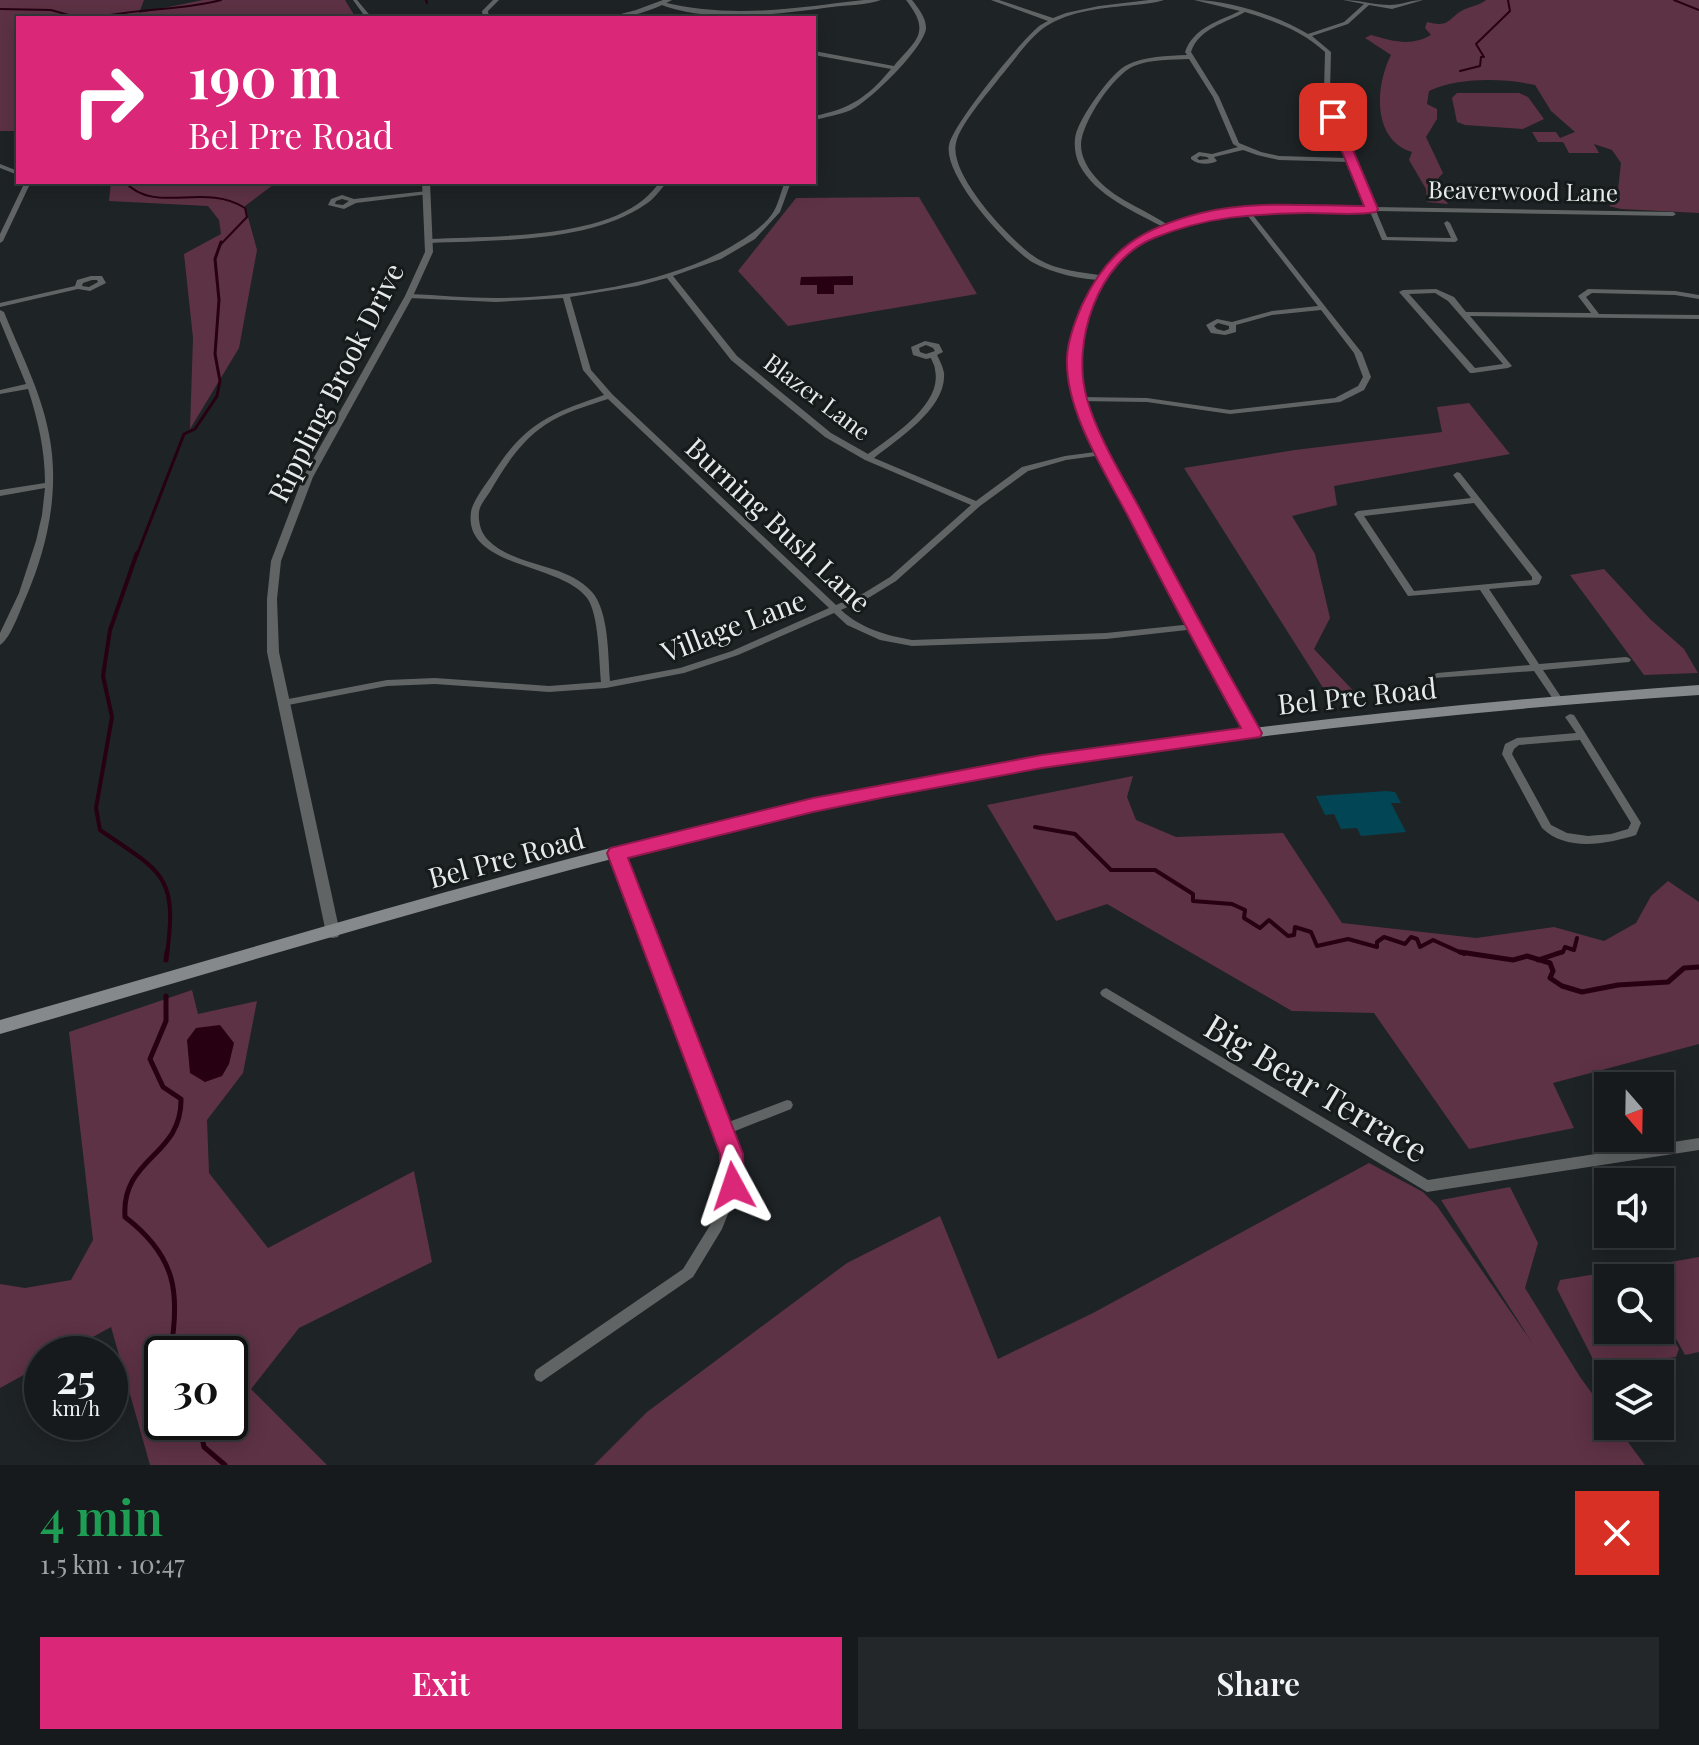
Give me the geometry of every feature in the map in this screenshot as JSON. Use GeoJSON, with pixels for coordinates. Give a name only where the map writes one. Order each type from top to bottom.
{"type":"FeatureCollection","features":[{"type":"Feature","properties":{"kind":"main road","name":"Bel Pre Road"},"geometry":{"type":"LineString","coordinates":[[0,1027],[617,853],[813,805],[1042,761],[1253,733],[1558,700],[1699,690]]}},
{"type":"Feature","properties":{"kind":"street"},"geometry":{"type":"LineString","coordinates":[[486,16],[485,11],[496,0]]}},
{"type":"Feature","properties":{"kind":"street"},"geometry":{"type":"LineString","coordinates":[[616,16],[666,2],[703,14],[761,15],[878,0]]}},
{"type":"Feature","properties":{"kind":"street"},"geometry":{"type":"LineString","coordinates":[[816,118],[853,109],[864,102],[923,32],[923,20],[909,0]]}},
{"type":"Feature","properties":{"kind":"street"},"geometry":{"type":"LineString","coordinates":[[994,0],[1052,20],[1161,0]]}},
{"type":"Feature","properties":{"kind":"street"},"geometry":{"type":"LineString","coordinates":[[1114,0],[1121,6]]}},
{"type":"Feature","properties":{"kind":"street"},"geometry":{"type":"LineString","coordinates":[[1197,0],[1309,35],[1328,52],[1327,91],[1333,117],[1372,209]]}},
{"type":"Feature","properties":{"kind":"street"},"geometry":{"type":"LineString","coordinates":[[1346,0],[1366,5],[1394,6],[1420,0]]}},
{"type":"Feature","properties":{"kind":"street"},"geometry":{"type":"LineString","coordinates":[[1309,35],[1346,23],[1366,5]]}},
{"type":"Feature","properties":{"kind":"street"},"geometry":{"type":"LineString","coordinates":[[1243,12],[1196,35],[1189,45],[1190,57],[1216,97],[1231,138],[1242,148],[1279,158],[1352,160]]}},
{"type":"Feature","properties":{"kind":"street"},"geometry":{"type":"LineString","coordinates":[[1052,20],[1024,46],[960,127],[951,148],[954,165],[965,184],[1022,253],[1051,268],[1101,278]]}},
{"type":"Feature","properties":{"kind":"street"},"geometry":{"type":"LineString","coordinates":[[816,53],[894,68]]}},
{"type":"Feature","properties":{"kind":"street"},"geometry":{"type":"LineString","coordinates":[[1169,228],[1103,188],[1081,163],[1076,140],[1124,65],[1190,57]]}},
{"type":"Feature","properties":{"kind":"street"},"geometry":{"type":"LineString","coordinates":[[1212,156],[1242,148]]}},
{"type":"Feature","properties":{"kind":"street"},"geometry":{"type":"LineString","coordinates":[[0,241],[26,184]]}},
{"type":"Feature","properties":{"kind":"street"},"geometry":{"type":"LineString","coordinates":[[430,241],[530,235],[590,226],[639,206],[662,184]]}},
{"type":"Feature","properties":{"kind":"street"},"geometry":{"type":"LineString","coordinates":[[409,296],[494,300],[566,295],[669,276],[737,247],[763,228],[780,209],[787,184]]}},
{"type":"Feature","properties":{"kind":"street"},"geometry":{"type":"LineString","coordinates":[[354,201],[426,188]]}},
{"type":"Feature","properties":{"kind":"street","name":"Rippling Brook Drive"},"geometry":{"type":"LineString","coordinates":[[333,933],[273,652],[272,599],[276,561],[308,477],[409,296],[429,252],[426,188]]}},
{"type":"Feature","properties":{"kind":"street","name":"Beaverwood Lane"},"geometry":{"type":"LineString","coordinates":[[1372,209],[1384,239],[1455,240],[1447,223]]}},
{"type":"Feature","properties":{"kind":"street"},"geometry":{"type":"LineString","coordinates":[[1080,399],[1147,400],[1230,412],[1337,400],[1353,395],[1361,388],[1367,377],[1366,368],[1246,210]]}},
{"type":"Feature","properties":{"kind":"street","name":"Beaverwood Lane"},"geometry":{"type":"LineString","coordinates":[[1253,733],[1193,627],[1103,453],[1080,399],[1074,358],[1081,325],[1101,278],[1125,250],[1147,236],[1204,216],[1246,210],[1673,214]]}},
{"type":"Feature","properties":{"kind":"street","name":"Blazer Lane"},"geometry":{"type":"LineString","coordinates":[[669,276],[734,358],[828,435],[868,458],[977,504]]}},
{"type":"Feature","properties":{"kind":"street"},"geometry":{"type":"LineString","coordinates":[[0,305],[78,287]]}},
{"type":"Feature","properties":{"kind":"street"},"geometry":{"type":"LineString","coordinates":[[1596,315],[1582,296],[1591,291],[1675,293],[1699,297]]}},
{"type":"Feature","properties":{"kind":"street"},"geometry":{"type":"LineString","coordinates":[[1464,314],[1508,366],[1473,371],[1403,292],[1444,293],[1464,314],[1699,317]]}},
{"type":"Feature","properties":{"kind":"street","name":"Burning Bush Lane"},"geometry":{"type":"LineString","coordinates":[[566,295],[587,370],[609,396],[835,609],[865,632],[912,643],[1106,636],[1193,627]]}},
{"type":"Feature","properties":{"kind":"street"},"geometry":{"type":"LineString","coordinates":[[1232,324],[1272,313],[1321,308]]}},
{"type":"Feature","properties":{"kind":"street"},"geometry":{"type":"LineString","coordinates":[[0,312],[46,435],[49,485],[39,550],[15,613],[0,642]]}},
{"type":"Feature","properties":{"kind":"street"},"geometry":{"type":"LineString","coordinates":[[868,458],[913,424],[929,406],[940,378],[934,356]]}},
{"type":"Feature","properties":{"kind":"street"},"geometry":{"type":"LineString","coordinates":[[0,392],[30,386]]}},
{"type":"Feature","properties":{"kind":"street"},"geometry":{"type":"LineString","coordinates":[[606,685],[596,611],[590,595],[559,574],[499,553],[480,540],[474,531],[473,520],[475,509],[515,448],[534,429],[559,414],[609,396]]}},
{"type":"Feature","properties":{"kind":"street","name":"Village Lane"},"geometry":{"type":"LineString","coordinates":[[283,703],[387,683],[435,681],[549,689],[606,685],[681,671],[735,653],[867,595],[893,579],[977,504],[1025,469],[1065,458],[1103,453]]}},
{"type":"Feature","properties":{"kind":"street"},"geometry":{"type":"LineString","coordinates":[[1457,475],[1537,577],[1536,582],[1411,594],[1358,514],[1475,500]]}},
{"type":"Feature","properties":{"kind":"street"},"geometry":{"type":"LineString","coordinates":[[0,493],[49,485]]}},
{"type":"Feature","properties":{"kind":"street"},"geometry":{"type":"LineString","coordinates":[[1483,588],[1558,700]]}},
{"type":"Feature","properties":{"kind":"street"},"geometry":{"type":"LineString","coordinates":[[0,614],[15,613]]}},
{"type":"Feature","properties":{"kind":"street"},"geometry":{"type":"LineString","coordinates":[[1437,676],[1626,660]]}},
{"type":"Feature","properties":{"kind":"street"},"geometry":{"type":"LineString","coordinates":[[1570,717],[1583,736],[1636,823],[1632,832],[1569,840],[1556,835],[1547,828],[1507,754],[1509,747],[1517,742],[1583,736]]}},
{"type":"Feature","properties":{"kind":"street"},"geometry":{"type":"LineString","coordinates":[[541,1375],[688,1273],[717,1225],[733,1186],[732,1154],[617,853]]}},
{"type":"Feature","properties":{"kind":"street","name":"Big Bear Terrace"},"geometry":{"type":"LineString","coordinates":[[1106,993],[1427,1186],[1699,1144]]}},
{"type":"Feature","properties":{"kind":"street"},"geometry":{"type":"LineString","coordinates":[[723,1130],[787,1105]]}},
{"type":"Feature","properties":{"kind":"shaded area"},"geometry":{"type":"Polygon","coordinates":[[[0,0],[144,0],[139,13],[203,0],[345,0],[355,16],[16,16],[16,131],[0,131],[0,0]]]}},
{"type":"Feature","properties":{"kind":"shaded area"},"geometry":{"type":"Polygon","coordinates":[[[1486,0],[1699,0],[1699,213],[1609,206],[1617,199],[1621,163],[1612,150],[1594,144],[1599,153],[1569,153],[1563,142],[1538,142],[1532,132],[1556,132],[1560,138],[1575,132],[1551,111],[1535,85],[1495,80],[1453,83],[1429,91],[1427,104],[1437,109],[1437,119],[1426,137],[1443,173],[1434,183],[1448,204],[1427,202],[1426,189],[1409,160],[1412,152],[1399,146],[1390,136],[1380,111],[1382,82],[1391,55],[1365,38],[1371,35],[1409,42],[1423,39],[1431,35],[1425,28],[1427,22],[1442,24],[1486,0]]]}},
{"type":"Feature","properties":{"kind":"shaded area"},"geometry":{"type":"Polygon","coordinates":[[[1457,93],[1519,93],[1528,97],[1544,119],[1523,129],[1465,125],[1457,122],[1452,98],[1457,93]]]}},
{"type":"Feature","properties":{"kind":"shaded area"},"geometry":{"type":"Polygon","coordinates":[[[111,184],[274,184],[245,206],[257,250],[239,348],[190,429],[193,338],[184,254],[221,234],[219,220],[208,206],[109,201],[111,184]]]}},
{"type":"Feature","properties":{"kind":"shaded area"},"geometry":{"type":"Polygon","coordinates":[[[919,197],[977,294],[788,326],[738,271],[796,198],[919,197]]]}},
{"type":"Feature","properties":{"kind":"shaded area"},"geometry":{"type":"Polygon","coordinates":[[[853,276],[853,285],[834,285],[834,294],[817,294],[817,285],[800,285],[801,277],[853,276]]]}},
{"type":"Feature","properties":{"kind":"shaded area"},"geometry":{"type":"Polygon","coordinates":[[[1469,403],[1510,454],[1334,486],[1337,505],[1292,516],[1315,554],[1330,618],[1314,649],[1361,699],[1332,702],[1184,468],[1295,450],[1442,432],[1437,407],[1469,403]]]}},
{"type":"Feature","properties":{"kind":"shaded area"},"geometry":{"type":"Polygon","coordinates":[[[1604,569],[1650,619],[1684,649],[1698,673],[1644,675],[1570,575],[1604,569]]]}},
{"type":"Feature","properties":{"kind":"shaded area"},"geometry":{"type":"Polygon","coordinates":[[[1133,776],[1127,797],[1136,820],[1176,837],[1283,833],[1342,923],[1476,938],[1554,927],[1604,941],[1636,923],[1651,896],[1668,881],[1699,902],[1699,1044],[1553,1083],[1574,1128],[1469,1149],[1374,1013],[1292,1011],[1107,904],[1056,921],[987,805],[1133,776]]]}},
{"type":"Feature","properties":{"kind":"shaded area"},"geometry":{"type":"Polygon","coordinates":[[[192,990],[198,1014],[257,1001],[243,1073],[207,1120],[209,1173],[268,1248],[414,1171],[432,1262],[299,1328],[251,1389],[327,1465],[150,1465],[128,1387],[128,1336],[114,1336],[111,1327],[95,1336],[24,1336],[24,1375],[0,1388],[0,1284],[25,1288],[71,1280],[93,1240],[69,1032],[192,990]]]}},
{"type":"Feature","properties":{"kind":"shaded area"},"geometry":{"type":"Polygon","coordinates":[[[220,1025],[234,1043],[229,1064],[222,1076],[205,1082],[190,1073],[187,1040],[196,1028],[220,1025]]]}},
{"type":"Feature","properties":{"kind":"shaded area"},"geometry":{"type":"Polygon","coordinates":[[[1369,1163],[1423,1192],[1437,1206],[1533,1344],[1441,1200],[1510,1187],[1538,1243],[1525,1288],[1594,1396],[1594,1440],[1626,1440],[1645,1465],[594,1465],[647,1412],[847,1263],[940,1216],[998,1359],[1093,1313],[1369,1163]]]}},
{"type":"Feature","properties":{"kind":"shaded area"},"geometry":{"type":"Polygon","coordinates":[[[1699,1257],[1699,1352],[1685,1355],[1674,1335],[1674,1264],[1660,1264],[1699,1257]]]}},
{"type":"Feature","properties":{"kind":"shaded area"},"geometry":{"type":"Polygon","coordinates":[[[1594,1274],[1594,1344],[1674,1344],[1674,1340],[1679,1349],[1676,1357],[1655,1360],[1593,1359],[1557,1289],[1560,1280],[1594,1274]]]}},
{"type":"Feature","properties":{"kind":"building"},"geometry":{"type":"Polygon","coordinates":[[[1395,792],[1401,803],[1391,803],[1406,832],[1361,836],[1357,828],[1341,829],[1334,814],[1325,815],[1316,796],[1395,792]]]}},
{"type":"Feature","properties":{"kind":"waterway"},"geometry":{"type":"LineString","coordinates":[[108,16],[221,0]]}},
{"type":"Feature","properties":{"kind":"waterway"},"geometry":{"type":"LineString","coordinates":[[1460,71],[1480,66],[1481,57],[1484,57],[1476,44],[1510,11],[1508,0]]}},
{"type":"Feature","properties":{"kind":"waterway"},"geometry":{"type":"LineString","coordinates":[[1674,0],[1699,10]]}},
{"type":"Feature","properties":{"kind":"waterway"},"geometry":{"type":"LineString","coordinates":[[0,9],[51,10],[72,16]]}},
{"type":"Feature","properties":{"kind":"waterway"},"geometry":{"type":"LineString","coordinates":[[127,184],[137,192],[151,196],[213,198],[245,208],[247,217],[221,244]]}},
{"type":"Feature","properties":{"kind":"waterway"},"geometry":{"type":"LineString","coordinates":[[137,555],[184,434],[195,429],[217,396],[220,381],[215,354],[219,300],[215,259],[221,242]]}},
{"type":"Feature","properties":{"kind":"waterway"},"geometry":{"type":"LineString","coordinates":[[137,553],[110,630],[103,676],[112,717],[96,808],[100,830],[151,867],[167,891],[170,907],[167,954]]}},
{"type":"Feature","properties":{"kind":"waterway"},"geometry":{"type":"LineString","coordinates":[[1035,827],[1075,834],[1111,870],[1155,870],[1193,894],[1193,901],[1232,904],[1245,910],[1244,918],[1260,928],[1269,920],[1288,936],[1294,935],[1295,927],[1311,932],[1317,946],[1348,939],[1377,947],[1377,942],[1384,937],[1405,944],[1411,937],[1417,939],[1420,947],[1433,940],[1464,954]]}},
{"type":"Feature","properties":{"kind":"waterway"},"geometry":{"type":"LineString","coordinates":[[1556,954],[1563,952],[1565,947],[1574,950],[1577,938]]}},
{"type":"Feature","properties":{"kind":"waterway"},"geometry":{"type":"LineString","coordinates":[[166,960],[167,952]]}},
{"type":"Feature","properties":{"kind":"waterway"},"geometry":{"type":"LineString","coordinates":[[1460,952],[1513,960],[1527,956],[1539,960]]}},
{"type":"Feature","properties":{"kind":"waterway"},"geometry":{"type":"LineString","coordinates":[[1556,954],[1562,952]]}},
{"type":"Feature","properties":{"kind":"waterway"},"geometry":{"type":"LineString","coordinates":[[1539,960],[1556,954]]}},
{"type":"Feature","properties":{"kind":"waterway"},"geometry":{"type":"LineString","coordinates":[[1539,960],[1550,963],[1553,971],[1550,978],[1562,986],[1582,992],[1618,985],[1668,982],[1684,968],[1699,967]]}},
{"type":"Feature","properties":{"kind":"waterway"},"geometry":{"type":"LineString","coordinates":[[166,996],[166,1021],[150,1059],[163,1087],[181,1099],[179,1118],[163,1146],[132,1181],[126,1197],[125,1217],[155,1246],[165,1261],[174,1294],[172,1336]]}},
{"type":"Feature","properties":{"kind":"waterway"},"geometry":{"type":"LineString","coordinates":[[203,1440],[204,1447],[225,1465]]}},
{"type":"Feature","properties":{"kind":"route"},"geometry":{"type":"LineString","coordinates":[[733,1186],[732,1154],[617,853],[813,805],[1042,761],[1253,733],[1193,627],[1097,440],[1080,399],[1074,358],[1081,325],[1101,278],[1125,250],[1147,236],[1204,216],[1246,210],[1372,209],[1333,117]]}}]}
